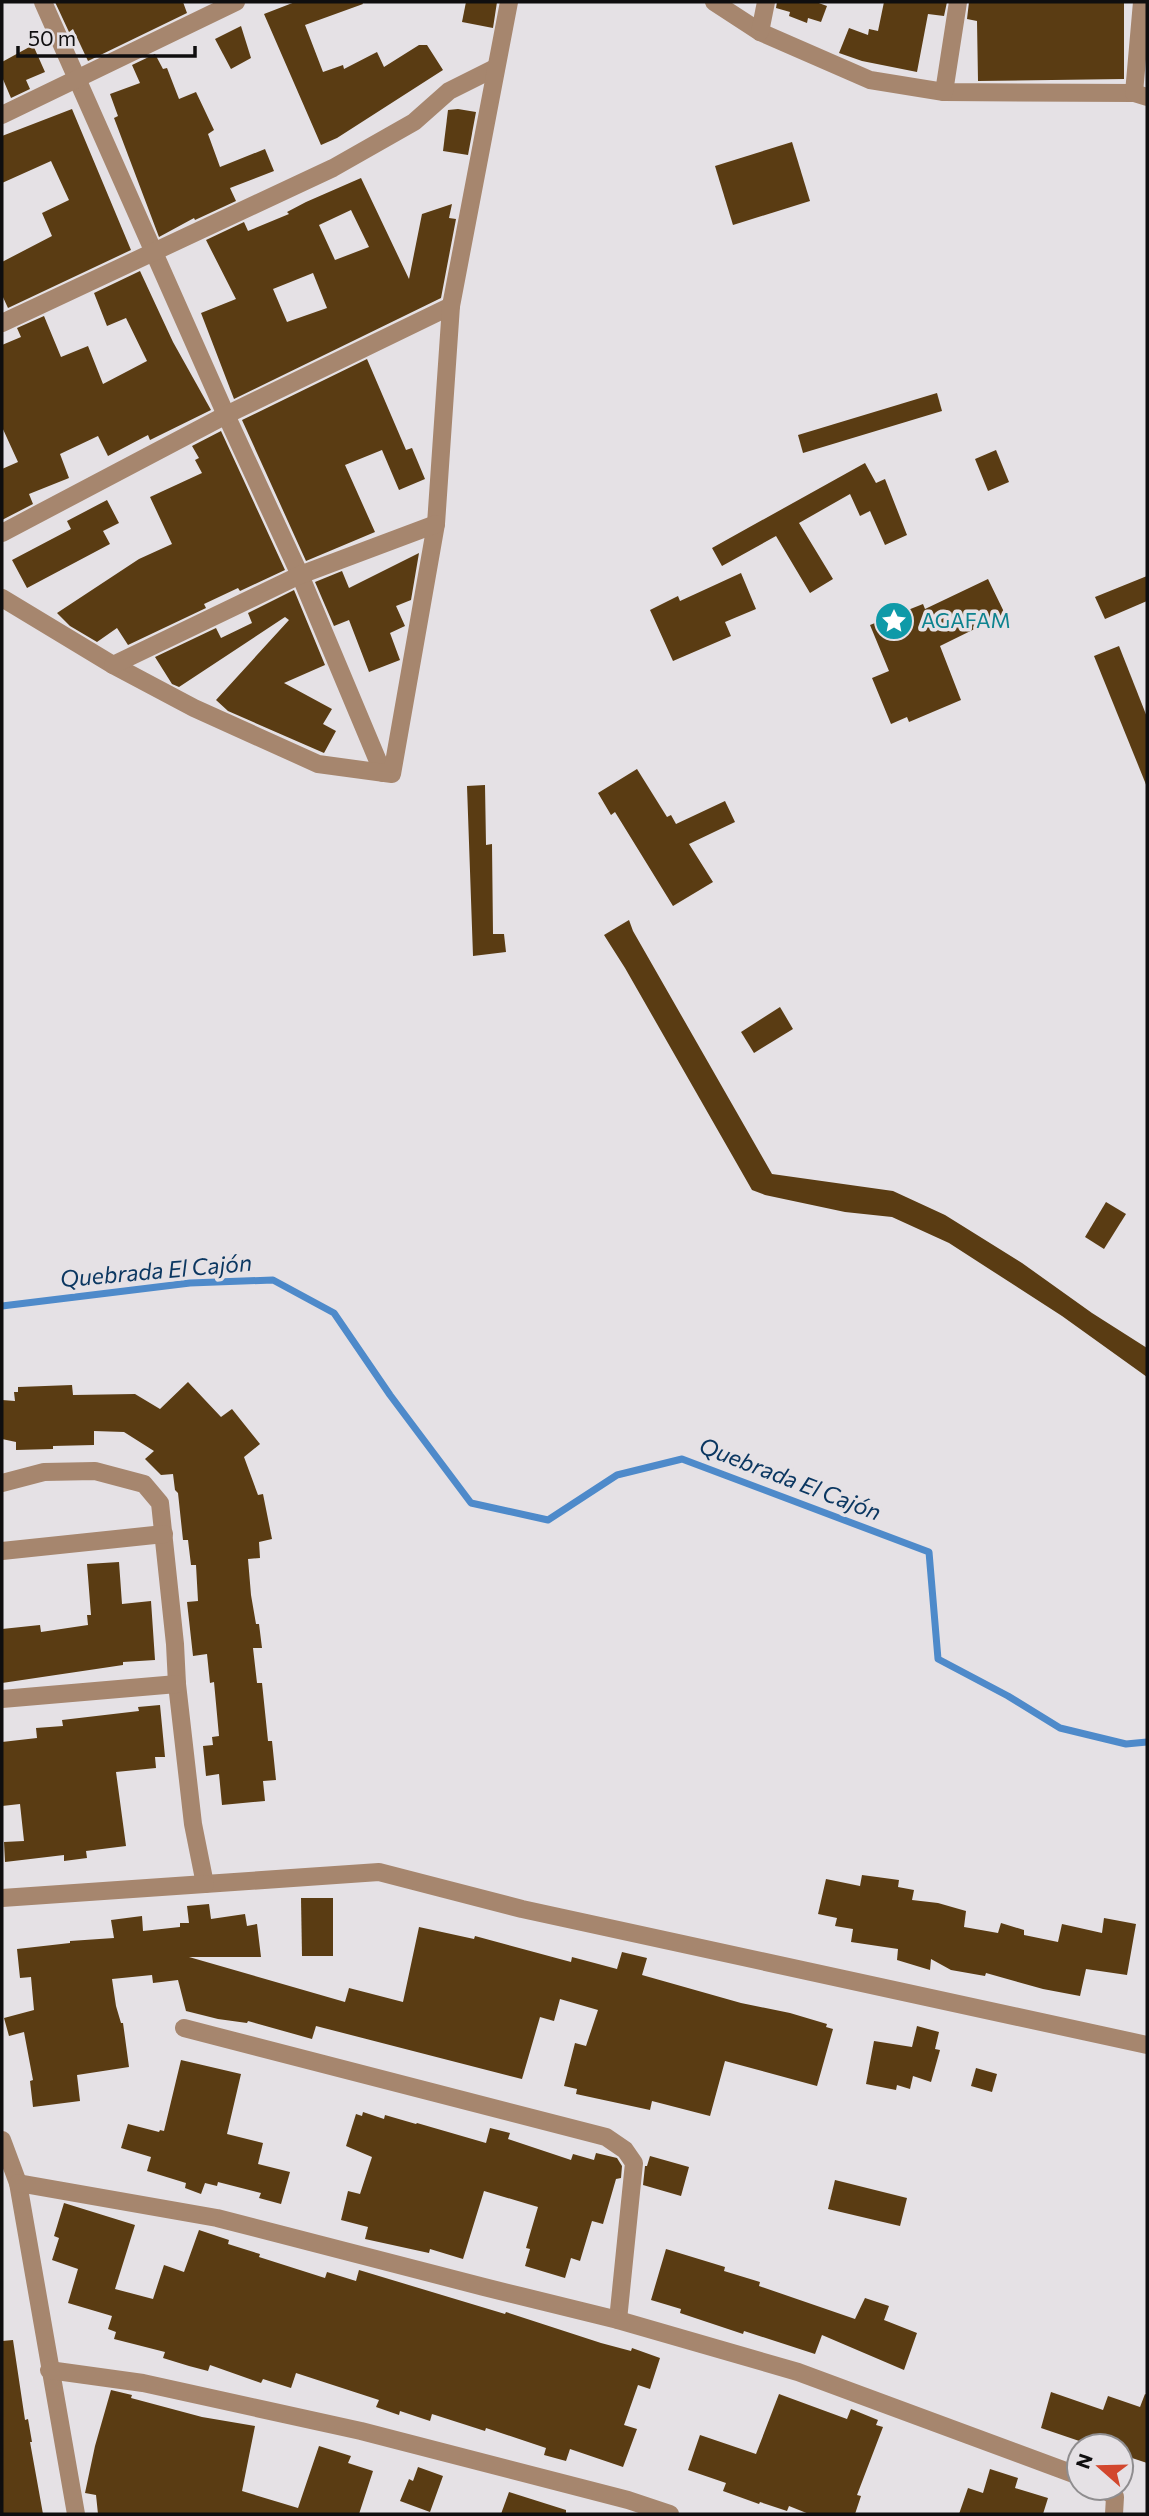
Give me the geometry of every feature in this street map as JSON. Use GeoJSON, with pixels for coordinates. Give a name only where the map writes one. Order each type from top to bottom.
{"type":"FeatureCollection","features":[{"type":"Feature","properties":{"kind":"street"},"geometry":{"type":"LineString","coordinates":[[43,2],[300,575],[383,773]]}},
{"type":"Feature","properties":{"kind":"street"},"geometry":{"type":"LineString","coordinates":[[2,115],[236,2]]}},
{"type":"Feature","properties":{"kind":"street"},"geometry":{"type":"LineString","coordinates":[[2,598],[113,665],[194,708],[318,764],[392,774],[436,524],[451,306],[509,2]]}},
{"type":"Feature","properties":{"kind":"street"},"geometry":{"type":"LineString","coordinates":[[714,2],[760,32],[870,80],[944,92],[1140,95],[1142,2]]}},
{"type":"Feature","properties":{"kind":"street"},"geometry":{"type":"LineString","coordinates":[[760,32],[766,2]]}},
{"type":"Feature","properties":{"kind":"street"},"geometry":{"type":"LineString","coordinates":[[944,92],[958,2]]}},
{"type":"Feature","properties":{"kind":"street"},"geometry":{"type":"LineString","coordinates":[[2,323],[333,168],[414,122],[449,91],[495,68]]}},
{"type":"Feature","properties":{"kind":"street"},"geometry":{"type":"LineString","coordinates":[[2,533],[226,415],[451,306]]}},
{"type":"Feature","properties":{"kind":"street"},"geometry":{"type":"LineString","coordinates":[[113,665],[300,575],[436,524]]}},
{"type":"Feature","properties":{"kind":"street"},"geometry":{"type":"LineString","coordinates":[[2,1483],[44,1472],[96,1471],[144,1484],[160,1503],[193,1824],[205,1884]]}},
{"type":"Feature","properties":{"kind":"street"},"geometry":{"type":"LineString","coordinates":[[2,1551],[164,1534]]}},
{"type":"Feature","properties":{"kind":"street"},"geometry":{"type":"LineString","coordinates":[[2,1699],[177,1684]]}},
{"type":"Feature","properties":{"kind":"street"},"geometry":{"type":"LineString","coordinates":[[2,1898],[379,1872],[522,1909],[1147,2045]]}},
{"type":"Feature","properties":{"kind":"street"},"geometry":{"type":"LineString","coordinates":[[184,2028],[606,2137],[625,2150],[634,2163],[618,2319]]}},
{"type":"Feature","properties":{"kind":"street"},"geometry":{"type":"LineString","coordinates":[[2,2140],[18,2183],[76,2514]]}},
{"type":"Feature","properties":{"kind":"street"},"geometry":{"type":"LineString","coordinates":[[18,2183],[217,2218],[618,2319],[798,2372],[1065,2471]]}},
{"type":"Feature","properties":{"kind":"street"},"geometry":{"type":"LineString","coordinates":[[49,2370],[143,2383],[361,2431],[628,2500],[670,2514]]}},
{"type":"Feature","properties":{"kind":"building"},"geometry":{"type":"Polygon","coordinates":[[[55,2],[183,2],[187,13],[88,61],[73,29],[69,32],[55,2]]]}},
{"type":"Feature","properties":{"kind":"building"},"geometry":{"type":"Polygon","coordinates":[[[295,2],[363,4],[305,25],[323,72],[343,65],[344,69],[377,52],[384,67],[419,45],[427,45],[443,70],[337,138],[321,145],[264,14],[295,2]]]}},
{"type":"Feature","properties":{"kind":"building"},"geometry":{"type":"Polygon","coordinates":[[[466,2],[497,2],[493,28],[462,22],[466,2]]]}},
{"type":"Feature","properties":{"kind":"building"},"geometry":{"type":"Polygon","coordinates":[[[777,2],[816,2],[827,6],[821,22],[808,18],[807,23],[789,16],[790,12],[776,8],[777,2]]]}},
{"type":"Feature","properties":{"kind":"building"},"geometry":{"type":"Polygon","coordinates":[[[884,2],[947,2],[944,16],[928,14],[917,72],[862,61],[839,53],[849,28],[868,35],[869,29],[878,31],[884,2]]]}},
{"type":"Feature","properties":{"kind":"building"},"geometry":{"type":"Polygon","coordinates":[[[969,2],[1124,2],[1124,79],[978,81],[977,21],[967,19],[969,2]]]}},
{"type":"Feature","properties":{"kind":"building"},"geometry":{"type":"Polygon","coordinates":[[[241,26],[251,58],[231,69],[215,39],[241,26]]]}},
{"type":"Feature","properties":{"kind":"building"},"geometry":{"type":"Polygon","coordinates":[[[33,45],[45,72],[26,80],[30,89],[11,98],[2,77],[2,62],[33,45]]]}},
{"type":"Feature","properties":{"kind":"building"},"geometry":{"type":"Polygon","coordinates":[[[155,54],[163,69],[167,68],[179,99],[196,92],[214,130],[208,134],[220,167],[265,149],[274,171],[230,188],[236,201],[195,220],[194,218],[159,237],[114,118],[118,116],[110,94],[140,83],[132,65],[155,54]]]}},
{"type":"Feature","properties":{"kind":"building"},"geometry":{"type":"Polygon","coordinates":[[[72,109],[131,250],[8,308],[2,295],[2,262],[52,236],[42,213],[69,200],[51,161],[2,183],[2,136],[72,109]]]}},
{"type":"Feature","properties":{"kind":"building"},"geometry":{"type":"Polygon","coordinates":[[[448,110],[476,112],[468,155],[443,151],[448,110]]]}},
{"type":"Feature","properties":{"kind":"building"},"geometry":{"type":"Polygon","coordinates":[[[792,142],[810,201],[733,225],[715,166],[792,142]]]}},
{"type":"Feature","properties":{"kind":"building"},"geometry":{"type":"Polygon","coordinates":[[[361,178],[409,279],[422,214],[452,204],[449,218],[456,219],[441,298],[234,399],[201,313],[236,299],[206,240],[244,222],[248,231],[289,214],[287,212],[361,178]],[[351,210],[319,225],[335,260],[369,247],[351,210]],[[313,273],[273,289],[287,322],[327,308],[313,273]]]}},
{"type":"Feature","properties":{"kind":"building"},"geometry":{"type":"Polygon","coordinates":[[[140,271],[173,342],[211,410],[150,440],[148,435],[108,456],[98,436],[60,454],[69,478],[29,494],[33,504],[2,520],[2,469],[18,462],[2,427],[2,345],[21,337],[17,328],[44,316],[61,357],[88,346],[103,384],[147,361],[126,318],[107,326],[94,293],[140,271]]]}},
{"type":"Feature","properties":{"kind":"building"},"geometry":{"type":"Polygon","coordinates":[[[367,359],[406,450],[412,448],[425,479],[399,490],[382,450],[345,465],[375,532],[306,561],[242,420],[367,359]]]}},
{"type":"Feature","properties":{"kind":"building"},"geometry":{"type":"Polygon","coordinates":[[[937,393],[942,411],[803,453],[798,435],[937,393]]]}},
{"type":"Feature","properties":{"kind":"building"},"geometry":{"type":"Polygon","coordinates":[[[221,431],[285,570],[204,604],[206,608],[128,645],[117,628],[97,642],[70,626],[57,613],[139,559],[172,544],[150,497],[202,473],[195,460],[199,458],[192,446],[221,431]]]}},
{"type":"Feature","properties":{"kind":"building"},"geometry":{"type":"Polygon","coordinates":[[[996,450],[1009,482],[988,491],[975,459],[996,450]]]}},
{"type":"Feature","properties":{"kind":"building"},"geometry":{"type":"Polygon","coordinates":[[[865,463],[876,483],[885,479],[907,535],[885,545],[870,511],[860,516],[850,494],[799,523],[833,579],[810,593],[776,536],[722,566],[712,548],[865,463]]]}},
{"type":"Feature","properties":{"kind":"building"},"geometry":{"type":"Polygon","coordinates":[[[107,500],[119,523],[103,531],[110,544],[27,588],[12,560],[71,529],[67,521],[107,500]]]}},
{"type":"Feature","properties":{"kind":"building"},"geometry":{"type":"Polygon","coordinates":[[[419,553],[411,600],[396,606],[405,626],[390,633],[400,660],[369,672],[349,620],[334,626],[315,582],[342,571],[349,588],[419,553]]]}},
{"type":"Feature","properties":{"kind":"building"},"geometry":{"type":"Polygon","coordinates":[[[741,573],[756,609],[725,622],[731,636],[673,661],[650,610],[678,596],[680,601],[741,573]]]}},
{"type":"Feature","properties":{"kind":"building"},"geometry":{"type":"Polygon","coordinates":[[[1147,576],[1147,601],[1105,619],[1095,597],[1147,576]]]}},
{"type":"Feature","properties":{"kind":"building"},"geometry":{"type":"Polygon","coordinates":[[[988,579],[1005,614],[940,646],[961,700],[909,722],[907,717],[891,724],[872,678],[889,671],[870,625],[923,604],[925,609],[988,579]]]}},
{"type":"Feature","properties":{"kind":"building"},"geometry":{"type":"Polygon","coordinates":[[[294,590],[325,665],[284,683],[332,709],[323,724],[336,731],[324,753],[228,711],[216,700],[289,620],[285,617],[179,687],[172,684],[155,657],[216,628],[221,638],[252,623],[248,613],[294,590]]]}},
{"type":"Feature","properties":{"kind":"building"},"geometry":{"type":"Polygon","coordinates":[[[1119,646],[1147,717],[1147,787],[1094,656],[1119,646]]]}},
{"type":"Feature","properties":{"kind":"building"},"geometry":{"type":"Polygon","coordinates":[[[637,769],[667,817],[671,815],[676,824],[725,801],[735,822],[689,844],[713,882],[673,906],[615,812],[611,815],[598,793],[637,769]]]}},
{"type":"Feature","properties":{"kind":"building"},"geometry":{"type":"Polygon","coordinates":[[[485,785],[486,845],[492,844],[493,934],[504,934],[506,952],[473,956],[467,786],[485,785]]]}},
{"type":"Feature","properties":{"kind":"building"},"geometry":{"type":"Polygon","coordinates":[[[629,920],[772,1174],[893,1191],[945,1215],[1022,1263],[1147,1348],[1147,1377],[1062,1316],[949,1243],[892,1217],[845,1212],[752,1190],[604,935],[629,920]]]}},
{"type":"Feature","properties":{"kind":"building"},"geometry":{"type":"Polygon","coordinates":[[[780,1007],[793,1029],[754,1053],[741,1032],[780,1007]]]}},
{"type":"Feature","properties":{"kind":"building"},"geometry":{"type":"Polygon","coordinates":[[[1106,1202],[1126,1214],[1104,1249],[1085,1237],[1106,1202]]]}},
{"type":"Feature","properties":{"kind":"building"},"geometry":{"type":"Polygon","coordinates":[[[188,1382],[221,1417],[232,1409],[260,1444],[244,1457],[258,1495],[263,1494],[272,1539],[259,1542],[260,1558],[248,1559],[251,1595],[262,1648],[253,1648],[257,1683],[262,1683],[268,1741],[272,1741],[276,1780],[263,1781],[265,1801],[222,1805],[219,1774],[206,1776],[203,1746],[213,1745],[212,1737],[219,1736],[214,1682],[210,1683],[207,1654],[193,1656],[187,1602],[198,1601],[196,1565],[191,1565],[188,1540],[183,1540],[173,1474],[161,1475],[145,1459],[154,1451],[124,1432],[94,1431],[94,1445],[53,1446],[53,1449],[16,1450],[16,1442],[2,1439],[2,1400],[15,1401],[14,1392],[18,1392],[18,1387],[72,1385],[73,1395],[135,1394],[160,1409],[188,1382]]]}},
{"type":"Feature","properties":{"kind":"building"},"geometry":{"type":"Polygon","coordinates":[[[119,1562],[122,1604],[151,1601],[155,1660],[123,1662],[123,1665],[2,1683],[2,1629],[40,1625],[41,1632],[88,1625],[87,1615],[91,1615],[87,1564],[119,1562]]]}},
{"type":"Feature","properties":{"kind":"building"},"geometry":{"type":"Polygon","coordinates":[[[160,1705],[165,1757],[155,1757],[156,1768],[116,1772],[126,1846],[86,1851],[87,1858],[64,1861],[64,1855],[5,1862],[4,1842],[24,1841],[20,1804],[2,1806],[2,1742],[37,1738],[36,1728],[63,1726],[62,1720],[139,1711],[138,1707],[160,1705]]]}},
{"type":"Feature","properties":{"kind":"building"},"geometry":{"type":"Polygon","coordinates":[[[862,1875],[899,1880],[898,1887],[914,1890],[912,1900],[938,1903],[966,1911],[964,1927],[998,1933],[1001,1923],[1024,1930],[1024,1935],[1058,1942],[1062,1924],[1102,1933],[1104,1918],[1136,1924],[1127,1975],[1086,1969],[1080,1996],[986,1973],[985,1976],[951,1970],[931,1959],[930,1970],[897,1960],[898,1949],[851,1942],[853,1929],[835,1926],[837,1918],[818,1914],[826,1879],[860,1886],[862,1875]]]}},
{"type":"Feature","properties":{"kind":"building"},"geometry":{"type":"Polygon","coordinates":[[[301,1898],[333,1898],[333,1956],[302,1956],[301,1898]]]}},
{"type":"Feature","properties":{"kind":"building"},"geometry":{"type":"Polygon","coordinates":[[[209,1904],[211,1919],[245,1914],[247,1926],[257,1924],[261,1957],[189,1957],[345,2002],[349,1988],[403,2002],[419,1927],[474,1939],[475,1936],[571,1962],[572,1957],[617,1969],[622,1952],[647,1958],[642,1975],[741,2003],[790,2013],[827,2024],[826,2027],[833,2029],[817,2086],[725,2061],[710,2116],[652,2101],[650,2110],[576,2094],[577,2089],[564,2086],[575,2043],[586,2046],[598,2010],[560,1999],[554,2021],[540,2017],[522,2079],[316,2026],[312,2039],[248,2021],[218,2019],[186,2011],[178,1980],[153,1983],[152,1975],[112,1979],[116,2006],[123,2023],[129,2067],[77,2075],[80,2101],[33,2107],[30,2081],[33,2080],[24,2032],[9,2036],[4,2018],[34,2010],[31,1977],[20,1978],[17,1949],[114,1938],[111,1920],[142,1916],[143,1931],[180,1927],[180,1923],[189,1923],[187,1906],[209,1904]]]}},
{"type":"Feature","properties":{"kind":"building"},"geometry":{"type":"Polygon","coordinates":[[[917,2026],[939,2032],[935,2049],[940,2050],[931,2082],[913,2076],[910,2089],[897,2085],[896,2090],[866,2084],[874,2041],[912,2047],[917,2026]]]}},
{"type":"Feature","properties":{"kind":"building"},"geometry":{"type":"Polygon","coordinates":[[[181,2060],[241,2074],[227,2134],[263,2143],[258,2164],[290,2172],[281,2204],[259,2198],[261,2193],[218,2182],[217,2186],[205,2183],[201,2194],[185,2188],[186,2183],[147,2171],[151,2157],[121,2148],[128,2124],[164,2131],[181,2060]]]}},
{"type":"Feature","properties":{"kind":"building"},"geometry":{"type":"Polygon","coordinates":[[[976,2068],[997,2074],[992,2092],[971,2086],[976,2068]]]}},
{"type":"Feature","properties":{"kind":"building"},"geometry":{"type":"Polygon","coordinates":[[[363,2112],[384,2119],[385,2115],[417,2123],[486,2143],[490,2128],[510,2133],[508,2139],[571,2160],[573,2154],[594,2160],[596,2153],[617,2158],[622,2166],[621,2178],[616,2179],[603,2224],[592,2221],[580,2261],[571,2258],[565,2278],[525,2266],[530,2249],[526,2248],[538,2207],[484,2191],[463,2259],[430,2249],[429,2253],[365,2239],[368,2227],[341,2220],[348,2191],[360,2194],[372,2157],[346,2146],[356,2114],[362,2116],[363,2112]]]}},
{"type":"Feature","properties":{"kind":"building"},"geometry":{"type":"Polygon","coordinates":[[[650,2156],[689,2167],[681,2196],[643,2185],[645,2166],[650,2156]]]}},
{"type":"Feature","properties":{"kind":"building"},"geometry":{"type":"Polygon","coordinates":[[[835,2180],[907,2198],[900,2226],[828,2209],[835,2180]]]}},
{"type":"Feature","properties":{"kind":"building"},"geometry":{"type":"Polygon","coordinates":[[[64,2203],[135,2225],[115,2289],[153,2299],[164,2265],[184,2272],[199,2230],[229,2240],[228,2244],[260,2254],[259,2257],[325,2278],[327,2272],[356,2281],[359,2270],[505,2314],[506,2312],[601,2343],[631,2351],[632,2348],[660,2358],[650,2389],[638,2385],[624,2425],[637,2429],[623,2467],[570,2449],[566,2461],[544,2455],[546,2448],[432,2414],[430,2421],[400,2411],[399,2415],[376,2407],[379,2400],[296,2373],[291,2388],[263,2379],[261,2383],[210,2365],[208,2371],[189,2366],[163,2358],[165,2352],[114,2339],[116,2332],[108,2329],[112,2316],[68,2303],[78,2269],[52,2260],[59,2238],[54,2236],[64,2203]]]}},
{"type":"Feature","properties":{"kind":"building"},"geometry":{"type":"Polygon","coordinates":[[[666,2249],[725,2267],[724,2271],[760,2282],[759,2286],[855,2319],[865,2298],[889,2306],[884,2320],[917,2333],[904,2370],[822,2335],[815,2354],[744,2331],[743,2334],[680,2313],[681,2309],[651,2300],[666,2249]]]}},
{"type":"Feature","properties":{"kind":"building"},"geometry":{"type":"Polygon","coordinates":[[[13,2340],[43,2514],[2,2514],[2,2341],[13,2340]]]}},
{"type":"Feature","properties":{"kind":"building"},"geometry":{"type":"Polygon","coordinates":[[[111,2390],[202,2417],[255,2426],[242,2491],[298,2508],[319,2446],[351,2456],[348,2463],[373,2471],[359,2514],[98,2514],[96,2495],[85,2493],[111,2390]]]}},
{"type":"Feature","properties":{"kind":"building"},"geometry":{"type":"Polygon","coordinates":[[[1051,2392],[1103,2410],[1108,2396],[1140,2407],[1145,2394],[1147,2463],[1135,2459],[1135,2432],[1065,2432],[1065,2436],[1041,2428],[1051,2392]]]}},
{"type":"Feature","properties":{"kind":"building"},"geometry":{"type":"Polygon","coordinates":[[[779,2394],[847,2419],[851,2409],[878,2420],[876,2425],[883,2427],[857,2495],[861,2496],[855,2514],[809,2514],[789,2506],[787,2511],[760,2502],[759,2504],[723,2491],[726,2483],[688,2470],[700,2435],[756,2454],[779,2394]]]}},
{"type":"Feature","properties":{"kind":"building"},"geometry":{"type":"Polygon","coordinates":[[[418,2467],[443,2476],[430,2512],[400,2501],[409,2479],[413,2481],[418,2467]]]}},
{"type":"Feature","properties":{"kind":"building"},"geometry":{"type":"Polygon","coordinates":[[[990,2469],[1018,2478],[1015,2488],[1048,2498],[1043,2514],[959,2514],[968,2488],[983,2493],[990,2469]]]}},
{"type":"Feature","properties":{"kind":"building"},"geometry":{"type":"Polygon","coordinates":[[[509,2492],[566,2510],[566,2514],[501,2514],[509,2492]]]}},
{"type":"Feature","properties":{"kind":"waterway","name":"Quebrada El Cajón"},"geometry":{"type":"LineString","coordinates":[[2,1306],[190,1283],[273,1280],[334,1313],[390,1395],[471,1503],[548,1520],[617,1475],[682,1459],[929,1552],[938,1659],[1008,1696],[1060,1728],[1126,1744],[1147,1742]]}},
{"type":"Feature","properties":{"kind":"place","name":"AGAFAM"},"geometry":{"type":"Point","coordinates":[894,621]}}]}
